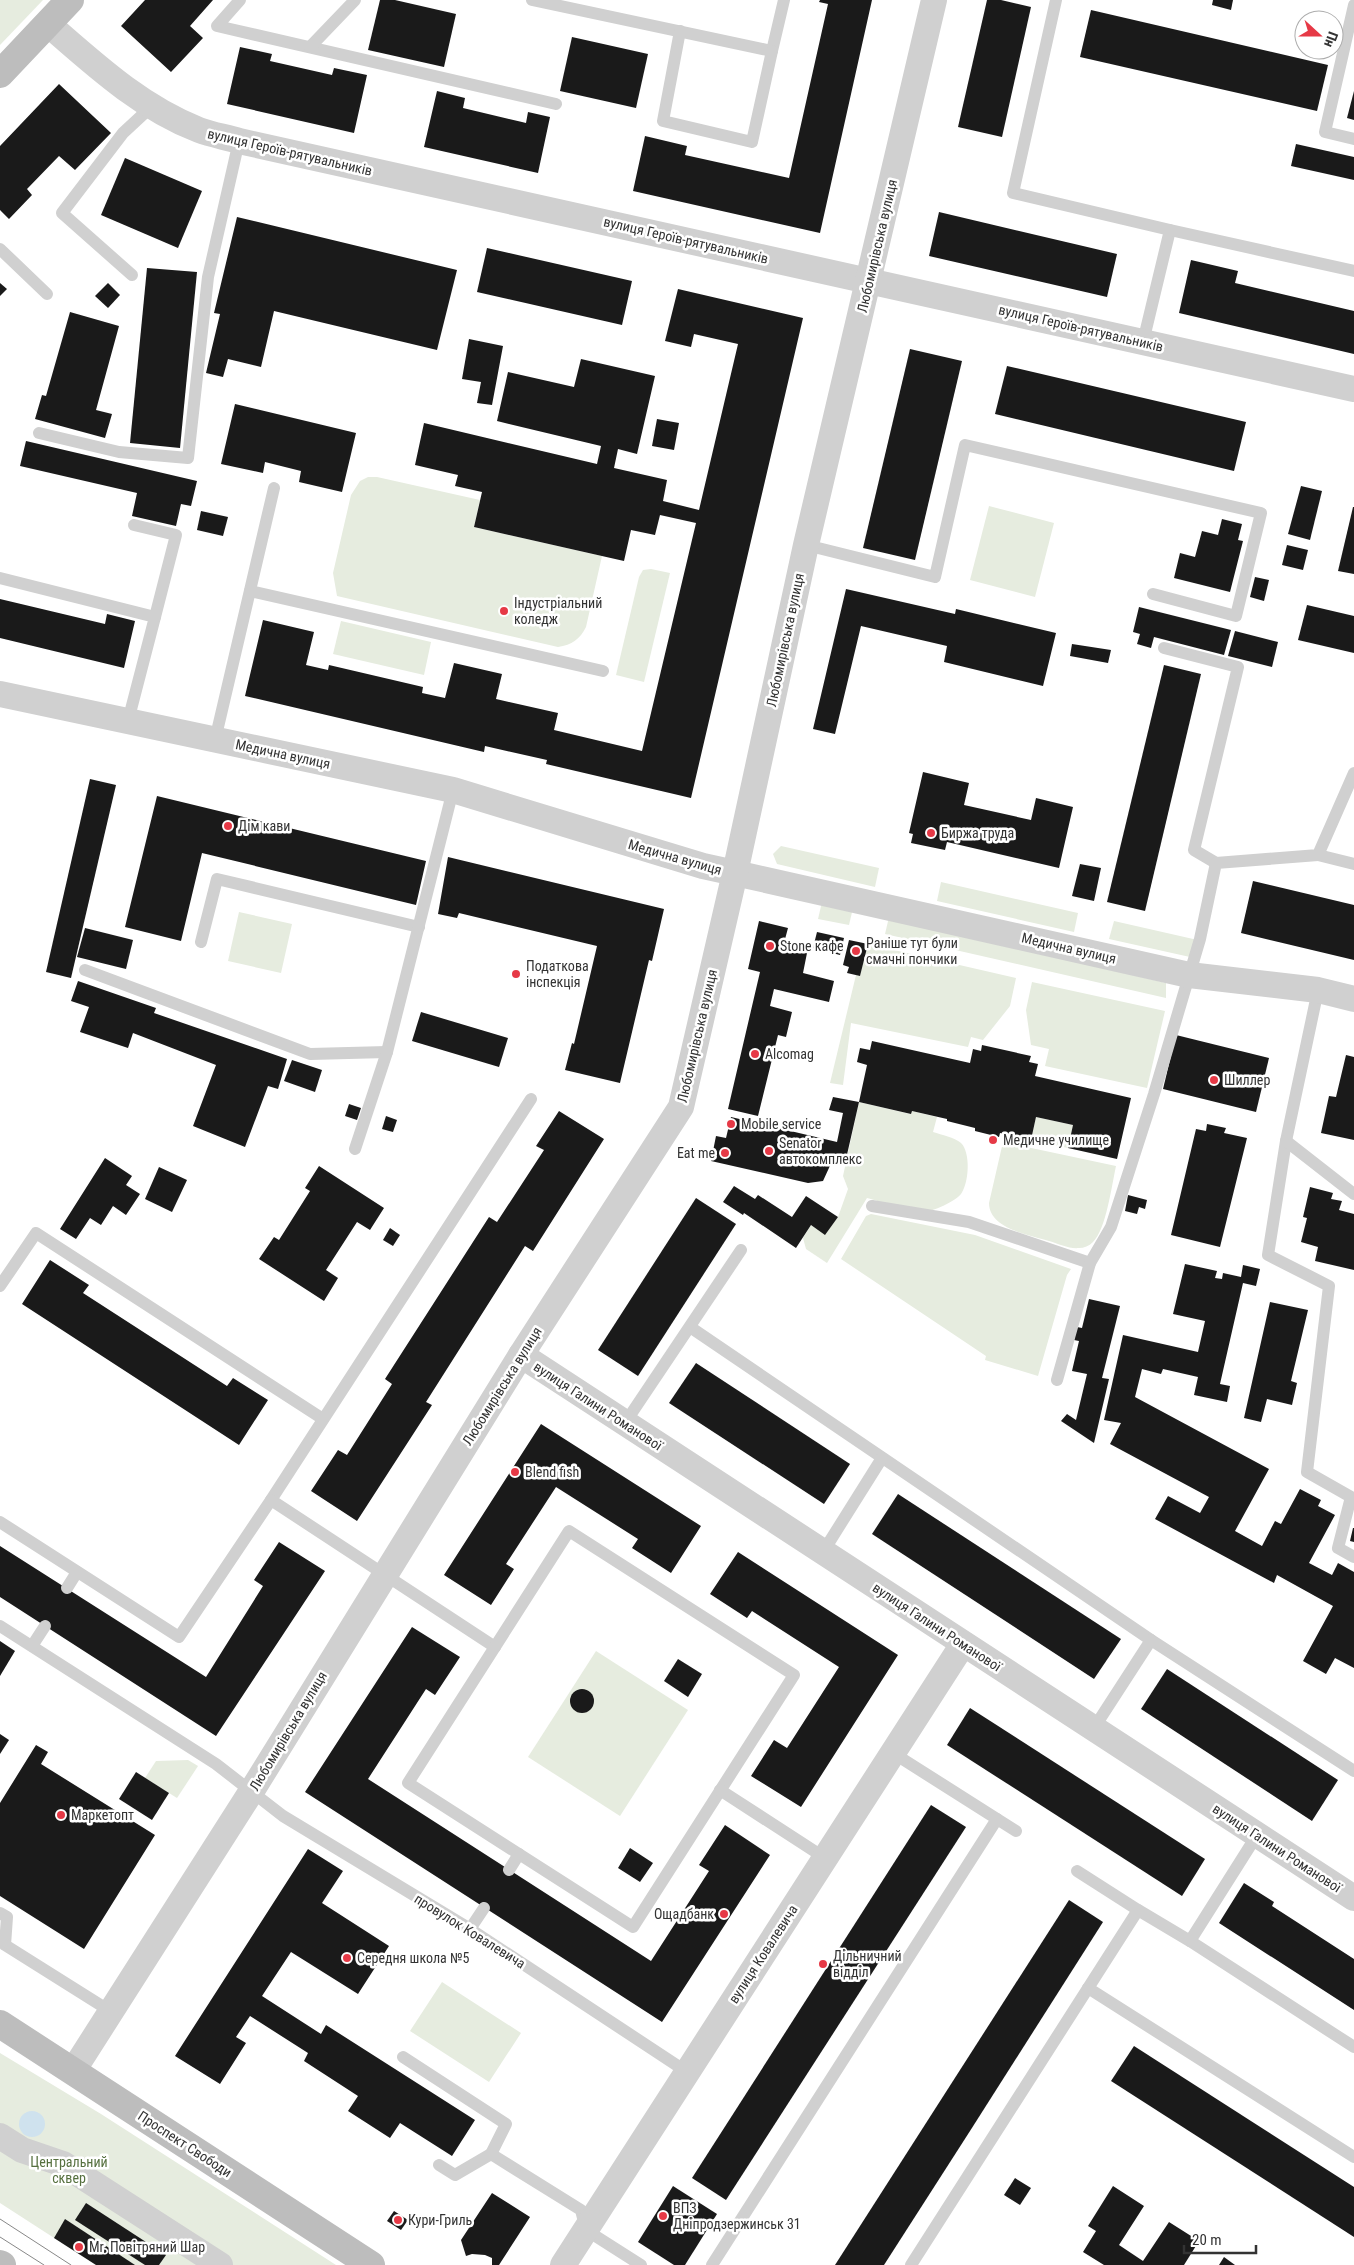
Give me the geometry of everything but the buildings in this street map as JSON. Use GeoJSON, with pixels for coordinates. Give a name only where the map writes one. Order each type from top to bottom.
{"type":"FeatureCollection","features":[{"type":"Feature","properties":{"kind":"main road"},"geometry":{"type":"LineString","coordinates":[[0,74],[70,0]]}},
{"type":"Feature","properties":{"kind":"main road","name":"Проспект Свободи"},"geometry":{"type":"LineString","coordinates":[[0,2024],[371,2265]]}},
{"type":"Feature","properties":{"kind":"street","name":"Любомирівська вулиця"},"geometry":{"type":"LineString","coordinates":[[73,2071],[251,1792],[521,1355],[681,1107],[735,873],[806,545],[934,0]]}},
{"type":"Feature","properties":{"kind":"street","name":"вулиця Героїв-рятувальників"},"geometry":{"type":"LineString","coordinates":[[48,24],[118,84],[151,107],[199,130],[240,141],[1354,389]]}},
{"type":"Feature","properties":{"kind":"street","name":"Медична вулиця"},"geometry":{"type":"LineString","coordinates":[[0,694],[453,790],[703,866],[1189,975],[1318,990],[1354,999]]}},
{"type":"Feature","properties":{"kind":"street","name":"вулиця Галини Романової"},"geometry":{"type":"LineString","coordinates":[[521,1355],[1354,1898]]}},
{"type":"Feature","properties":{"kind":"street","name":"вулиця Ковалевича"},"geometry":{"type":"LineString","coordinates":[[563,2265],[963,1644]]}},
{"type":"Feature","properties":{"kind":"street"},"geometry":{"type":"LineString","coordinates":[[0,2136],[22,2150],[63,2164],[220,2265]]}},
{"type":"Feature","properties":{"kind":"lane"},"geometry":{"type":"LineString","coordinates":[[240,0],[217,26],[556,104]]}},
{"type":"Feature","properties":{"kind":"lane"},"geometry":{"type":"LineString","coordinates":[[310,47],[356,0]]}},
{"type":"Feature","properties":{"kind":"lane"},"geometry":{"type":"LineString","coordinates":[[532,0],[582,5],[680,31],[772,51]]}},
{"type":"Feature","properties":{"kind":"lane"},"geometry":{"type":"LineString","coordinates":[[680,31],[663,121],[752,142],[784,0]]}},
{"type":"Feature","properties":{"kind":"lane"},"geometry":{"type":"LineString","coordinates":[[1056,0],[1013,193],[1354,271]]}},
{"type":"Feature","properties":{"kind":"lane"},"geometry":{"type":"LineString","coordinates":[[1354,5],[1325,132],[1354,139]]}},
{"type":"Feature","properties":{"kind":"lane"},"geometry":{"type":"LineString","coordinates":[[132,275],[62,213],[123,133],[151,107]]}},
{"type":"Feature","properties":{"kind":"lane"},"geometry":{"type":"LineString","coordinates":[[39,433],[119,452],[188,458],[208,277],[240,141]]}},
{"type":"Feature","properties":{"kind":"lane"},"geometry":{"type":"LineString","coordinates":[[1143,342],[1170,230]]}},
{"type":"Feature","properties":{"kind":"lane"},"geometry":{"type":"LineString","coordinates":[[0,249],[47,294]]}},
{"type":"Feature","properties":{"kind":"lane"},"geometry":{"type":"LineString","coordinates":[[806,545],[935,577],[965,445],[1261,513],[1236,616],[1153,594]]}},
{"type":"Feature","properties":{"kind":"lane"},"geometry":{"type":"LineString","coordinates":[[215,740],[274,488]]}},
{"type":"Feature","properties":{"kind":"lane"},"geometry":{"type":"LineString","coordinates":[[128,721],[176,535],[134,525]]}},
{"type":"Feature","properties":{"kind":"lane"},"geometry":{"type":"LineString","coordinates":[[0,578],[155,616]]}},
{"type":"Feature","properties":{"kind":"lane"},"geometry":{"type":"LineString","coordinates":[[250,591],[603,671]]}},
{"type":"Feature","properties":{"kind":"lane"},"geometry":{"type":"LineString","coordinates":[[1164,648],[1238,667],[1194,850],[1216,862],[1318,855],[1354,864]]}},
{"type":"Feature","properties":{"kind":"lane"},"geometry":{"type":"LineString","coordinates":[[1318,855],[1354,773]]}},
{"type":"Feature","properties":{"kind":"lane"},"geometry":{"type":"LineString","coordinates":[[356,1149],[387,1052],[453,790]]}},
{"type":"Feature","properties":{"kind":"lane"},"geometry":{"type":"LineString","coordinates":[[1057,1380],[1090,1263],[1112,1227],[1154,1094],[1200,939],[1216,862]]}},
{"type":"Feature","properties":{"kind":"lane"},"geometry":{"type":"LineString","coordinates":[[201,942],[217,879],[419,927]]}},
{"type":"Feature","properties":{"kind":"lane"},"geometry":{"type":"LineString","coordinates":[[85,970],[310,1054],[387,1052]]}},
{"type":"Feature","properties":{"kind":"lane"},"geometry":{"type":"LineString","coordinates":[[1318,990],[1286,1141],[1268,1255],[1329,1286],[1307,1472],[1351,1497],[1338,1548],[1354,1557]]}},
{"type":"Feature","properties":{"kind":"lane"},"geometry":{"type":"LineString","coordinates":[[0,1522],[179,1637],[271,1500],[531,1099]]}},
{"type":"Feature","properties":{"kind":"lane"},"geometry":{"type":"LineString","coordinates":[[1286,1141],[1354,1194]]}},
{"type":"Feature","properties":{"kind":"lane"},"geometry":{"type":"LineString","coordinates":[[872,1206],[969,1222],[1090,1263]]}},
{"type":"Feature","properties":{"kind":"lane"},"geometry":{"type":"LineString","coordinates":[[0,1286],[36,1233],[323,1419]]}},
{"type":"Feature","properties":{"kind":"lane"},"geometry":{"type":"LineString","coordinates":[[625,1423],[741,1250]]}},
{"type":"Feature","properties":{"kind":"lane"},"geometry":{"type":"LineString","coordinates":[[690,1327],[1151,1640],[1354,1771]]}},
{"type":"Feature","properties":{"kind":"lane"},"geometry":{"type":"LineString","coordinates":[[823,1552],[882,1458]]}},
{"type":"Feature","properties":{"kind":"lane"},"geometry":{"type":"LineString","coordinates":[[271,1500],[495,1647]]}},
{"type":"Feature","properties":{"kind":"lane"},"geometry":{"type":"LineString","coordinates":[[569,1531],[794,1675],[720,1790],[633,1927],[408,1783],[569,1531]]}},
{"type":"Feature","properties":{"kind":"lane"},"geometry":{"type":"LineString","coordinates":[[67,1588],[77,1572]]}},
{"type":"Feature","properties":{"kind":"lane","name":"провулок Ковалевича"},"geometry":{"type":"LineString","coordinates":[[0,1626],[216,1764],[283,1816],[470,1929],[687,2072]]}},
{"type":"Feature","properties":{"kind":"lane"},"geometry":{"type":"LineString","coordinates":[[32,1646],[45,1626]]}},
{"type":"Feature","properties":{"kind":"lane"},"geometry":{"type":"LineString","coordinates":[[1094,1728],[1151,1640]]}},
{"type":"Feature","properties":{"kind":"lane"},"geometry":{"type":"LineString","coordinates":[[893,1752],[1016,1832]]}},
{"type":"Feature","properties":{"kind":"lane"},"geometry":{"type":"LineString","coordinates":[[720,1790],[825,1858]]}},
{"type":"Feature","properties":{"kind":"lane"},"geometry":{"type":"LineString","coordinates":[[712,2265],[997,1819]]}},
{"type":"Feature","properties":{"kind":"lane"},"geometry":{"type":"LineString","coordinates":[[1190,1942],[1257,1835]]}},
{"type":"Feature","properties":{"kind":"lane"},"geometry":{"type":"LineString","coordinates":[[509,1870],[519,1854]]}},
{"type":"Feature","properties":{"kind":"lane"},"geometry":{"type":"LineString","coordinates":[[1077,1871],[1354,2047]]}},
{"type":"Feature","properties":{"kind":"lane"},"geometry":{"type":"LineString","coordinates":[[470,1929],[484,1908]]}},
{"type":"Feature","properties":{"kind":"lane"},"geometry":{"type":"LineString","coordinates":[[911,2265],[1138,1910]]}},
{"type":"Feature","properties":{"kind":"lane"},"geometry":{"type":"LineString","coordinates":[[0,1913],[7,1917],[2,1946],[110,2011]]}},
{"type":"Feature","properties":{"kind":"lane"},"geometry":{"type":"LineString","coordinates":[[1088,1988],[1354,2156]]}},
{"type":"Feature","properties":{"kind":"lane"},"geometry":{"type":"LineString","coordinates":[[403,2057],[506,2124],[491,2154],[455,2175],[439,2165]]}},
{"type":"Feature","properties":{"kind":"lane"},"geometry":{"type":"LineString","coordinates":[[491,2154],[581,2210],[586,2230],[641,2265]]}},
{"type":"Feature","properties":{"kind":"green space"},"geometry":{"type":"Polygon","coordinates":[[[0,0],[43,0],[0,45],[0,0]]]}},
{"type":"Feature","properties":{"kind":"green space"},"geometry":{"type":"Polygon","coordinates":[[[368,477],[377,477],[480,500],[474,527],[602,556],[586,627],[581,635],[575,641],[558,647],[337,596],[333,573],[351,495],[360,481],[368,477]]]}},
{"type":"Feature","properties":{"kind":"green space"},"geometry":{"type":"Polygon","coordinates":[[[989,506],[1054,523],[1035,597],[970,580],[989,506]]]}},
{"type":"Feature","properties":{"kind":"green space"},"geometry":{"type":"Polygon","coordinates":[[[651,569],[670,573],[644,682],[616,675],[639,577],[643,570],[651,569]]]}},
{"type":"Feature","properties":{"kind":"green space"},"geometry":{"type":"Polygon","coordinates":[[[341,621],[431,642],[424,675],[333,654],[341,621]]]}},
{"type":"Feature","properties":{"kind":"green space"},"geometry":{"type":"Polygon","coordinates":[[[781,846],[879,868],[875,887],[777,864],[773,854],[781,846]]]}},
{"type":"Feature","properties":{"kind":"green space"},"geometry":{"type":"Polygon","coordinates":[[[941,882],[1078,913],[1074,932],[937,901],[941,882]]]}},
{"type":"Feature","properties":{"kind":"green space"},"geometry":{"type":"Polygon","coordinates":[[[822,902],[853,908],[849,925],[818,919],[822,902]]]}},
{"type":"Feature","properties":{"kind":"green space"},"geometry":{"type":"Polygon","coordinates":[[[239,912],[292,924],[281,973],[228,961],[239,912]]]}},
{"type":"Feature","properties":{"kind":"green space"},"geometry":{"type":"Polygon","coordinates":[[[889,917],[1166,983],[1166,998],[885,934],[889,917]]]}},
{"type":"Feature","properties":{"kind":"green space"},"geometry":{"type":"Polygon","coordinates":[[[1114,921],[1202,941],[1190,957],[1109,939],[1114,921]]]}},
{"type":"Feature","properties":{"kind":"green space"},"geometry":{"type":"Polygon","coordinates":[[[868,944],[1016,978],[1010,1006],[983,1040],[971,1037],[968,1047],[851,1023],[843,1085],[830,1083],[856,975],[860,976],[868,944]]]}},
{"type":"Feature","properties":{"kind":"green space"},"geometry":{"type":"Polygon","coordinates":[[[1032,982],[1165,1011],[1147,1088],[1045,1066],[1049,1049],[1031,1045],[1026,1010],[1032,982]]]}},
{"type":"Feature","properties":{"kind":"green space"},"geometry":{"type":"Polygon","coordinates":[[[859,1102],[910,1114],[912,1111],[937,1117],[933,1132],[955,1139],[964,1148],[968,1161],[966,1183],[961,1194],[954,1200],[927,1212],[911,1210],[867,1198],[827,1263],[806,1249],[803,1238],[811,1225],[825,1234],[838,1217],[848,1189],[843,1176],[859,1102]]]}},
{"type":"Feature","properties":{"kind":"green space"},"geometry":{"type":"Polygon","coordinates":[[[1036,1117],[1073,1125],[1068,1148],[1031,1140],[1036,1117]]]}},
{"type":"Feature","properties":{"kind":"green space"},"geometry":{"type":"Polygon","coordinates":[[[1003,1142],[1116,1166],[1102,1228],[1098,1236],[1088,1246],[1083,1248],[1068,1247],[1012,1230],[996,1219],[991,1212],[989,1203],[1003,1142]]]}},
{"type":"Feature","properties":{"kind":"green space"},"geometry":{"type":"Polygon","coordinates":[[[871,1214],[975,1235],[1071,1269],[1067,1275],[1038,1376],[985,1360],[986,1356],[841,1259],[866,1216],[871,1214]]]}},
{"type":"Feature","properties":{"kind":"green space"},"geometry":{"type":"Polygon","coordinates":[[[596,1651],[688,1710],[620,1816],[528,1757],[596,1651]]]}},
{"type":"Feature","properties":{"kind":"green space"},"geometry":{"type":"Polygon","coordinates":[[[188,1760],[198,1766],[177,1798],[145,1778],[156,1761],[188,1760]]]}},
{"type":"Feature","properties":{"kind":"green space"},"geometry":{"type":"Polygon","coordinates":[[[442,1982],[521,2033],[489,2082],[410,2031],[442,1982]]]}},
{"type":"Feature","properties":{"kind":"green space","name":"Центральний сквер"},"geometry":{"type":"Polygon","coordinates":[[[0,2053],[101,2114],[336,2265],[96,2265],[0,2203],[0,2053]]]}},
{"type":"Feature","properties":{"kind":"water"},"geometry":{"type":"Polygon","coordinates":[[[32,2111],[41,2115],[45,2124],[41,2133],[32,2137],[23,2133],[19,2124],[23,2115],[32,2111]]]}},
{"type":"Feature","properties":{"kind":"tram line"},"geometry":{"type":"LineString","coordinates":[[0,2219],[71,2265]]}},
{"type":"Feature","properties":{"kind":"tram line"},"geometry":{"type":"LineString","coordinates":[[0,2237],[44,2265]]}},
{"type":"Feature","properties":{"kind":"place","name":"Індустріальний коледж"},"geometry":{"type":"Point","coordinates":[504,611]}},
{"type":"Feature","properties":{"kind":"place","name":"Дiм кави"},"geometry":{"type":"Point","coordinates":[228,826]}},
{"type":"Feature","properties":{"kind":"place","name":"Биржа труда"},"geometry":{"type":"Point","coordinates":[931,833]}},
{"type":"Feature","properties":{"kind":"place","name":"Stone кафе"},"geometry":{"type":"Point","coordinates":[770,946]}},
{"type":"Feature","properties":{"kind":"place","name":"Раніше тут були смачні пончики"},"geometry":{"type":"Point","coordinates":[856,951]}},
{"type":"Feature","properties":{"kind":"place","name":"Податкова інспекція"},"geometry":{"type":"Point","coordinates":[516,974]}},
{"type":"Feature","properties":{"kind":"place","name":"Alcomag"},"geometry":{"type":"Point","coordinates":[755,1054]}},
{"type":"Feature","properties":{"kind":"place","name":"Шиллер"},"geometry":{"type":"Point","coordinates":[1214,1080]}},
{"type":"Feature","properties":{"kind":"place","name":"Mobile service"},"geometry":{"type":"Point","coordinates":[731,1124]}},
{"type":"Feature","properties":{"kind":"place","name":"Медичне училище"},"geometry":{"type":"Point","coordinates":[993,1140]}},
{"type":"Feature","properties":{"kind":"place","name":"Senator автокомплекс"},"geometry":{"type":"Point","coordinates":[769,1151]}},
{"type":"Feature","properties":{"kind":"place","name":"Eat me"},"geometry":{"type":"Point","coordinates":[725,1153]}},
{"type":"Feature","properties":{"kind":"place","name":"Blend fish"},"geometry":{"type":"Point","coordinates":[515,1472]}},
{"type":"Feature","properties":{"kind":"place","name":"Маркетопт"},"geometry":{"type":"Point","coordinates":[61,1815]}},
{"type":"Feature","properties":{"kind":"place","name":"Ощадбанк"},"geometry":{"type":"Point","coordinates":[724,1914]}},
{"type":"Feature","properties":{"kind":"place","name":"Середня школа №5"},"geometry":{"type":"Point","coordinates":[347,1958]}},
{"type":"Feature","properties":{"kind":"place","name":"Дільничний відділ"},"geometry":{"type":"Point","coordinates":[823,1964]}},
{"type":"Feature","properties":{"kind":"place","name":"ВПЗ Дніпродзержинськ 31"},"geometry":{"type":"Point","coordinates":[663,2216]}},
{"type":"Feature","properties":{"kind":"place","name":"Кури-Гриль"},"geometry":{"type":"Point","coordinates":[398,2220]}},
{"type":"Feature","properties":{"kind":"place","name":"Mr. Повітряний Шар"},"geometry":{"type":"Point","coordinates":[79,2247]}}]}
